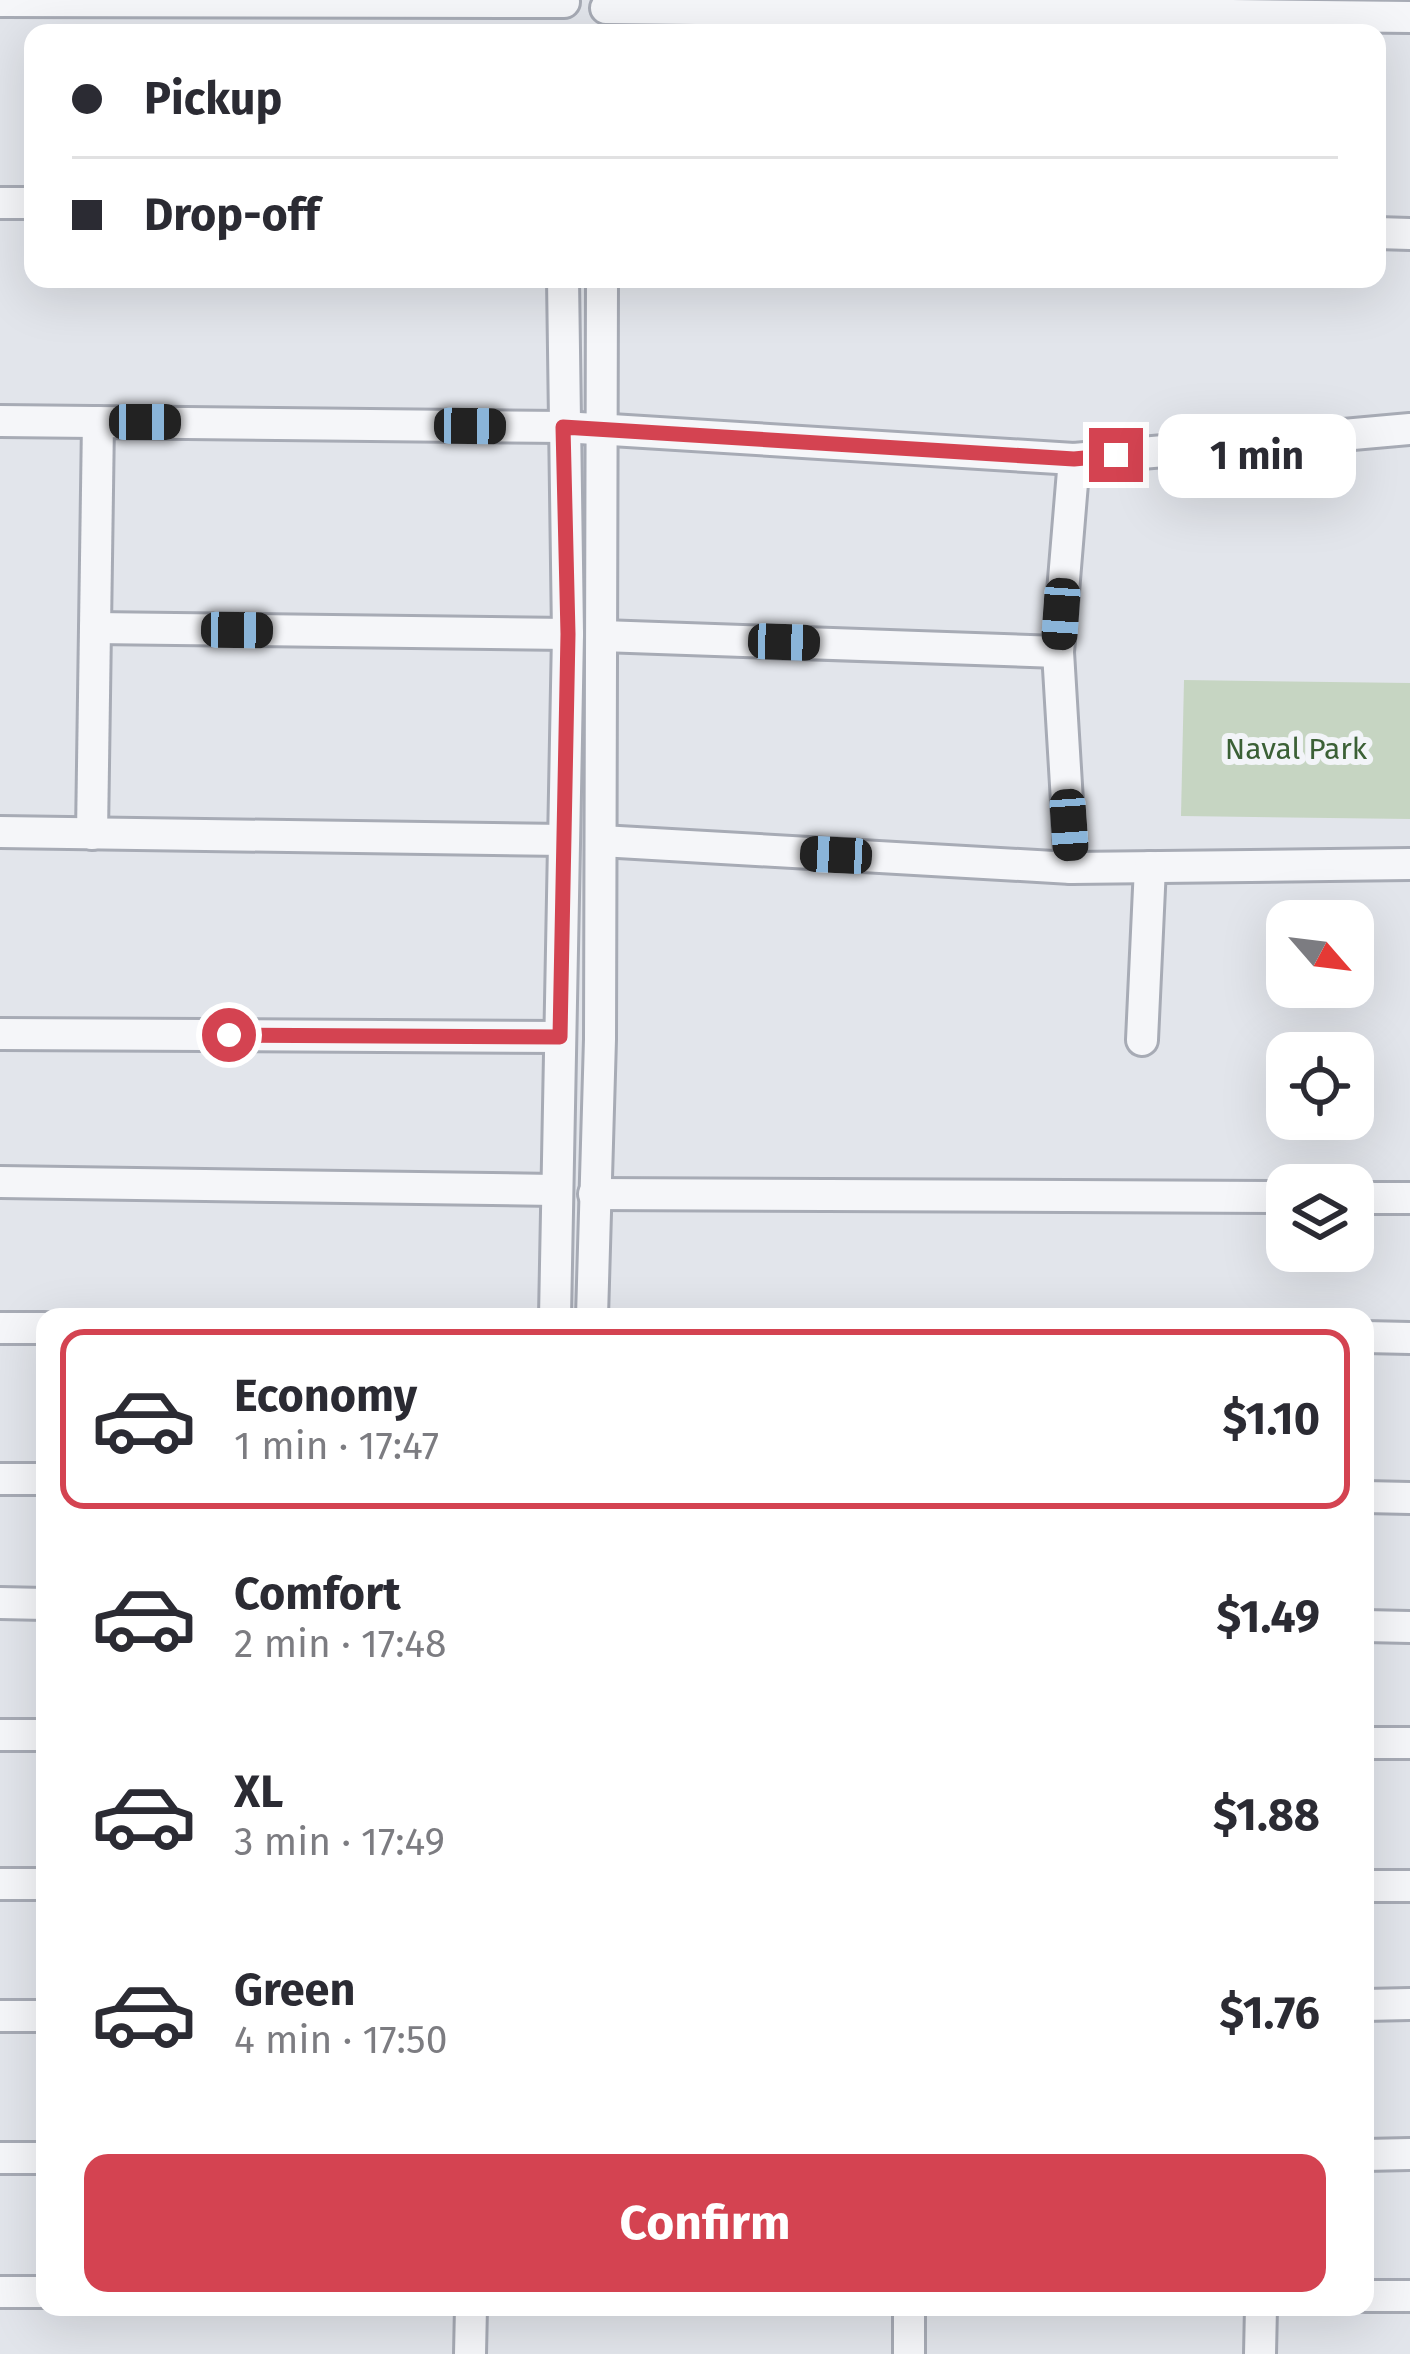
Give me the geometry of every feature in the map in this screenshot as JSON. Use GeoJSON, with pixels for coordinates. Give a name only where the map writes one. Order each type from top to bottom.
{"type":"FeatureCollection","features":[{"type":"Feature","properties":{"kind":"street"},"geometry":{"type":"LineString","coordinates":[[0,1],[564,12]]}},
{"type":"Feature","properties":{"kind":"street"},"geometry":{"type":"LineString","coordinates":[[606,14],[1410,17]]}},
{"type":"Feature","properties":{"kind":"street"},"geometry":{"type":"LineString","coordinates":[[555,1308],[568,634],[563,288]]}},
{"type":"Feature","properties":{"kind":"street"},"geometry":{"type":"LineString","coordinates":[[592,1308],[601,1039],[602,288]]}},
{"type":"Feature","properties":{"kind":"street"},"geometry":{"type":"LineString","coordinates":[[0,421],[563,427],[1074,459],[1410,429]]}},
{"type":"Feature","properties":{"kind":"street"},"geometry":{"type":"LineString","coordinates":[[92,834],[98,422]]}},
{"type":"Feature","properties":{"kind":"street"},"geometry":{"type":"LineString","coordinates":[[1071,868],[1058,652],[1074,459]]}},
{"type":"Feature","properties":{"kind":"street"},"geometry":{"type":"LineString","coordinates":[[95,628],[568,634]]}},
{"type":"Feature","properties":{"kind":"street"},"geometry":{"type":"LineString","coordinates":[[602,636],[1058,652]]}},
{"type":"Feature","properties":{"kind":"street"},"geometry":{"type":"LineString","coordinates":[[0,832],[564,840]]}},
{"type":"Feature","properties":{"kind":"street"},"geometry":{"type":"LineString","coordinates":[[601,842],[1071,868],[1410,864]]}},
{"type":"Feature","properties":{"kind":"street"},"geometry":{"type":"LineString","coordinates":[[1142,1040],[1150,867]]}},
{"type":"Feature","properties":{"kind":"street"},"geometry":{"type":"LineString","coordinates":[[0,1034],[560,1037]]}},
{"type":"Feature","properties":{"kind":"street"},"geometry":{"type":"LineString","coordinates":[[0,1182],[555,1190]]}},
{"type":"Feature","properties":{"kind":"street"},"geometry":{"type":"LineString","coordinates":[[594,1194],[1266,1197]]}},
{"type":"Feature","properties":{"kind":"street"},"geometry":{"type":"LineString","coordinates":[[1374,1198],[1410,1198]]}},
{"type":"Feature","properties":{"kind":"street"},"geometry":{"type":"LineString","coordinates":[[0,1328],[36,1328]]}},
{"type":"Feature","properties":{"kind":"street"},"geometry":{"type":"LineString","coordinates":[[1374,1337],[1410,1337]]}},
{"type":"Feature","properties":{"kind":"street"},"geometry":{"type":"LineString","coordinates":[[0,1479],[36,1479]]}},
{"type":"Feature","properties":{"kind":"street"},"geometry":{"type":"LineString","coordinates":[[1374,1498],[1410,1498]]}},
{"type":"Feature","properties":{"kind":"street"},"geometry":{"type":"LineString","coordinates":[[0,1603],[36,1604]]}},
{"type":"Feature","properties":{"kind":"street"},"geometry":{"type":"LineString","coordinates":[[1374,1626],[1410,1627]]}},
{"type":"Feature","properties":{"kind":"street"},"geometry":{"type":"LineString","coordinates":[[0,1735],[36,1735]]}},
{"type":"Feature","properties":{"kind":"street"},"geometry":{"type":"LineString","coordinates":[[1374,1743],[1410,1743]]}},
{"type":"Feature","properties":{"kind":"street"},"geometry":{"type":"LineString","coordinates":[[0,1884],[36,1884]]}},
{"type":"Feature","properties":{"kind":"street"},"geometry":{"type":"LineString","coordinates":[[1374,1886],[1410,1886]]}},
{"type":"Feature","properties":{"kind":"street"},"geometry":{"type":"LineString","coordinates":[[1374,2005],[1410,2004]]}},
{"type":"Feature","properties":{"kind":"street"},"geometry":{"type":"LineString","coordinates":[[0,2016],[36,2016]]}},
{"type":"Feature","properties":{"kind":"street"},"geometry":{"type":"LineString","coordinates":[[1374,2155],[1410,2155]]}},
{"type":"Feature","properties":{"kind":"street"},"geometry":{"type":"LineString","coordinates":[[0,2158],[36,2158]]}},
{"type":"Feature","properties":{"kind":"street"},"geometry":{"type":"LineString","coordinates":[[0,2292],[36,2292]]}},
{"type":"Feature","properties":{"kind":"street"},"geometry":{"type":"LineString","coordinates":[[1374,2296],[1410,2296]]}},
{"type":"Feature","properties":{"kind":"street"},"geometry":{"type":"LineString","coordinates":[[470,2354],[471,2316]]}},
{"type":"Feature","properties":{"kind":"street"},"geometry":{"type":"LineString","coordinates":[[909,2316],[909,2354]]}},
{"type":"Feature","properties":{"kind":"street"},"geometry":{"type":"LineString","coordinates":[[1260,2354],[1261,2316]]}},
{"type":"Feature","properties":{"kind":"green space","name":"Naval Park"},"geometry":{"type":"Polygon","coordinates":[[[1184,680],[1410,683],[1410,819],[1181,816],[1184,680]]]}},
{"type":"Feature","properties":{"kind":"route"},"geometry":{"type":"LineString","coordinates":[[229,1035],[560,1037],[568,634],[563,427],[1074,459],[1116,455]]}}]}
